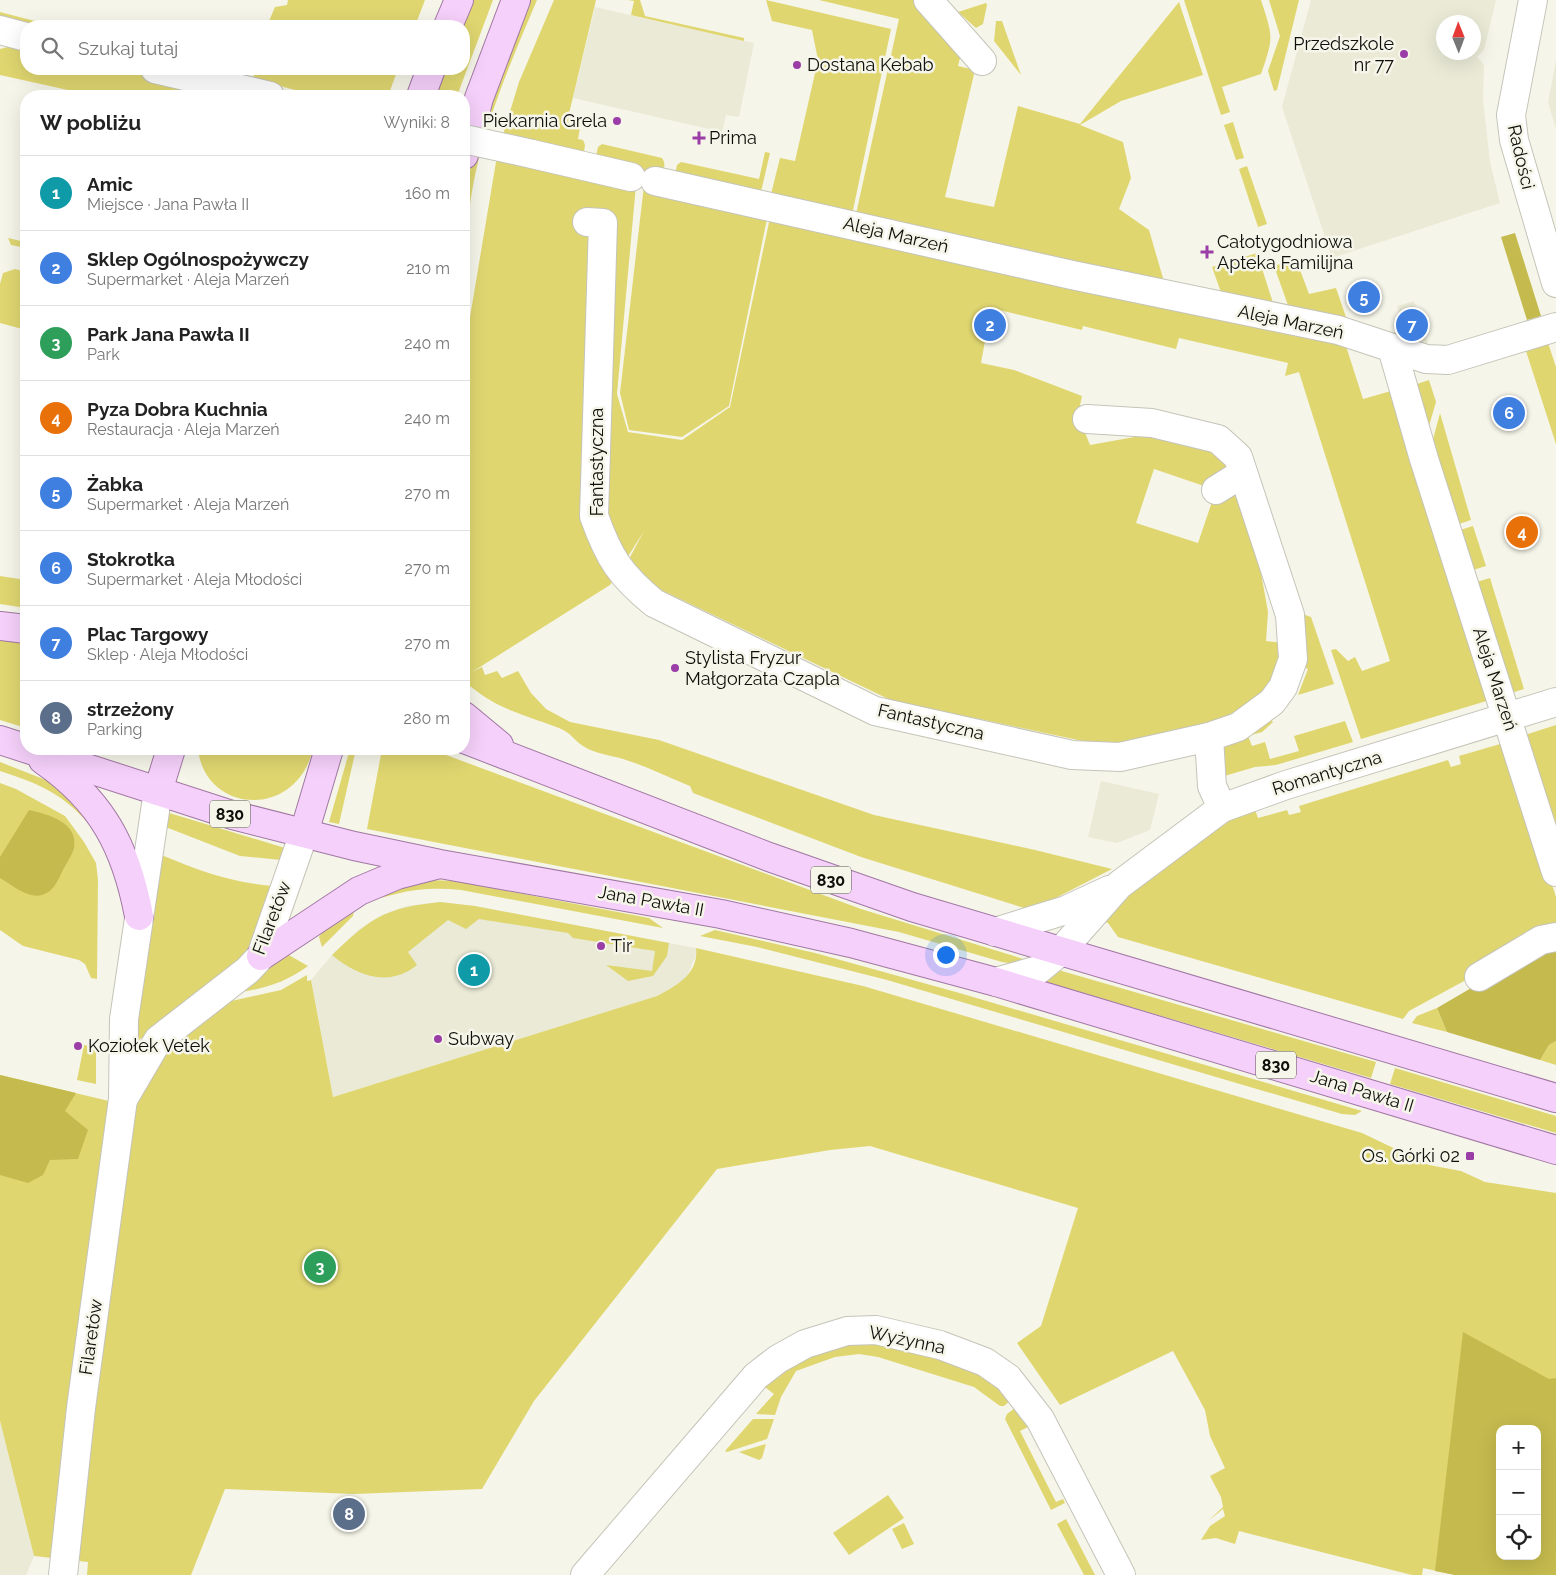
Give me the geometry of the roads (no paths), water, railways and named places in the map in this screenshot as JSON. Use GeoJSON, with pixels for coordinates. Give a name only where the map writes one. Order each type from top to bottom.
{"type":"FeatureCollection","features":[{"type":"Feature","properties":{"kind":"main road"},"geometry":{"type":"LineString","coordinates":[[451,20],[459,0]]}},
{"type":"Feature","properties":{"kind":"main road"},"geometry":{"type":"LineString","coordinates":[[470,132],[479,98],[516,0]]}},
{"type":"Feature","properties":{"kind":"main road"},"geometry":{"type":"LineString","coordinates":[[423,90],[429,75]]}},
{"type":"Feature","properties":{"kind":"main road"},"geometry":{"type":"LineString","coordinates":[[470,721],[518,760]]}},
{"type":"Feature","properties":{"kind":"main road","name":"830"},"geometry":{"type":"LineString","coordinates":[[0,740],[20,746]]}},
{"type":"Feature","properties":{"kind":"main road","name":"830"},"geometry":{"type":"LineString","coordinates":[[470,741],[769,858],[912,907],[1556,1098]]}},
{"type":"Feature","properties":{"kind":"main road"},"geometry":{"type":"LineString","coordinates":[[35,755],[94,804],[106,822],[118,842],[128,870],[139,916]]}},
{"type":"Feature","properties":{"kind":"main road","name":"830"},"geometry":{"type":"LineString","coordinates":[[47,755],[232,815],[304,833]]}},
{"type":"Feature","properties":{"kind":"main road"},"geometry":{"type":"LineString","coordinates":[[158,791],[169,755]]}},
{"type":"Feature","properties":{"kind":"main road"},"geometry":{"type":"LineString","coordinates":[[304,833],[327,755]]}},
{"type":"Feature","properties":{"kind":"main road","name":"Jana Pawła II"},"geometry":{"type":"LineString","coordinates":[[304,833],[440,864],[721,914],[851,943],[996,982],[1556,1150]]}},
{"type":"Feature","properties":{"kind":"main road"},"geometry":{"type":"LineString","coordinates":[[261,956],[358,891],[397,875],[440,864]]}},
{"type":"Feature","properties":{"kind":"street"},"geometry":{"type":"LineString","coordinates":[[928,0],[982,61]]}},
{"type":"Feature","properties":{"kind":"street","name":"Radości"},"geometry":{"type":"LineString","coordinates":[[1533,0],[1511,115],[1514,140],[1556,283]]}},
{"type":"Feature","properties":{"kind":"street"},"geometry":{"type":"LineString","coordinates":[[0,30],[20,35]]}},
{"type":"Feature","properties":{"kind":"street"},"geometry":{"type":"LineString","coordinates":[[181,75],[244,90]]}},
{"type":"Feature","properties":{"kind":"street","name":"Aleja Marzeń"},"geometry":{"type":"LineString","coordinates":[[470,141],[1081,277],[1338,330],[1392,348],[1556,872]]}},
{"type":"Feature","properties":{"kind":"street","name":"Fantastyczna"},"geometry":{"type":"LineString","coordinates":[[586,222],[602,223],[589,343],[594,516],[604,545],[618,569],[629,583],[654,603],[875,711],[1072,755],[1120,757],[1209,737],[1238,727],[1272,702],[1283,687],[1293,659],[1290,615],[1238,457],[1218,440],[1152,423],[1086,418]]}},
{"type":"Feature","properties":{"kind":"street"},"geometry":{"type":"LineString","coordinates":[[1392,348],[1426,359],[1448,360],[1556,327]]}},
{"type":"Feature","properties":{"kind":"street"},"geometry":{"type":"LineString","coordinates":[[1216,490],[1242,473]]}},
{"type":"Feature","properties":{"kind":"street","name":"Romantyczna"},"geometry":{"type":"LineString","coordinates":[[996,932],[1066,910],[1119,885],[1222,808],[1286,785],[1556,702]]}},
{"type":"Feature","properties":{"kind":"street"},"geometry":{"type":"LineString","coordinates":[[1209,737],[1212,786],[1222,808]]}},
{"type":"Feature","properties":{"kind":"street","name":"Filaretów"},"geometry":{"type":"LineString","coordinates":[[64,1568],[81,1408],[122,1109],[124,1020],[158,791]]}},
{"type":"Feature","properties":{"kind":"street","name":"Filaretów"},"geometry":{"type":"LineString","coordinates":[[122,1109],[158,1040],[248,970],[261,956],[304,833]]}},
{"type":"Feature","properties":{"kind":"street","name":"Romantyczna"},"geometry":{"type":"LineString","coordinates":[[1060,952],[1119,885]]}},
{"type":"Feature","properties":{"kind":"street"},"geometry":{"type":"LineString","coordinates":[[1479,977],[1541,940],[1556,937]]}},
{"type":"Feature","properties":{"kind":"street"},"geometry":{"type":"LineString","coordinates":[[996,982],[1038,970],[1060,952]]}},
{"type":"Feature","properties":{"kind":"street","name":"Wyżynna"},"geometry":{"type":"LineString","coordinates":[[585,1575],[756,1376],[778,1359],[805,1344],[847,1331],[876,1330],[964,1353],[991,1366],[1008,1378],[1040,1419],[1121,1575]]}},
{"type":"Feature","properties":{"kind":"place","name":"Przedszkole nr 77"},"geometry":{"type":"Point","coordinates":[1404,54]}},
{"type":"Feature","properties":{"kind":"place","name":"Dostana Kebab"},"geometry":{"type":"Point","coordinates":[797,65]}},
{"type":"Feature","properties":{"kind":"place","name":"Piekarnia Grela"},"geometry":{"type":"Point","coordinates":[617,121]}},
{"type":"Feature","properties":{"kind":"place","name":"Prima"},"geometry":{"type":"Point","coordinates":[699,138]}},
{"type":"Feature","properties":{"kind":"place","name":"Całotygodniowa Apteka Familijna"},"geometry":{"type":"Point","coordinates":[1207,252]}},
{"type":"Feature","properties":{"kind":"place","name":"Żabka"},"geometry":{"type":"Point","coordinates":[1364,297]}},
{"type":"Feature","properties":{"kind":"place","name":"Sklep Ogólnospożywczy"},"geometry":{"type":"Point","coordinates":[990,325]}},
{"type":"Feature","properties":{"kind":"place","name":"Plac Targowy"},"geometry":{"type":"Point","coordinates":[1412,325]}},
{"type":"Feature","properties":{"kind":"place","name":"Stokrotka"},"geometry":{"type":"Point","coordinates":[1509,413]}},
{"type":"Feature","properties":{"kind":"place","name":"Pyza Dobra Kuchnia"},"geometry":{"type":"Point","coordinates":[1522,532]}},
{"type":"Feature","properties":{"kind":"place","name":"Stylista Fryzur Małgorzata Czapla"},"geometry":{"type":"Point","coordinates":[675,668]}},
{"type":"Feature","properties":{"kind":"place","name":"Tir"},"geometry":{"type":"Point","coordinates":[601,946]}},
{"type":"Feature","properties":{"kind":"place","name":"Amic"},"geometry":{"type":"Point","coordinates":[474,970]}},
{"type":"Feature","properties":{"kind":"place","name":"Subway"},"geometry":{"type":"Point","coordinates":[438,1039]}},
{"type":"Feature","properties":{"kind":"place","name":"Koziołek Vetek"},"geometry":{"type":"Point","coordinates":[78,1046]}},
{"type":"Feature","properties":{"kind":"place","name":"Os. Górki 02"},"geometry":{"type":"Point","coordinates":[1470,1156]}},
{"type":"Feature","properties":{"kind":"place","name":"Park Jana Pawła II"},"geometry":{"type":"Point","coordinates":[320,1267]}},
{"type":"Feature","properties":{"kind":"place","name":"strzeżony"},"geometry":{"type":"Point","coordinates":[349,1514]}}]}
